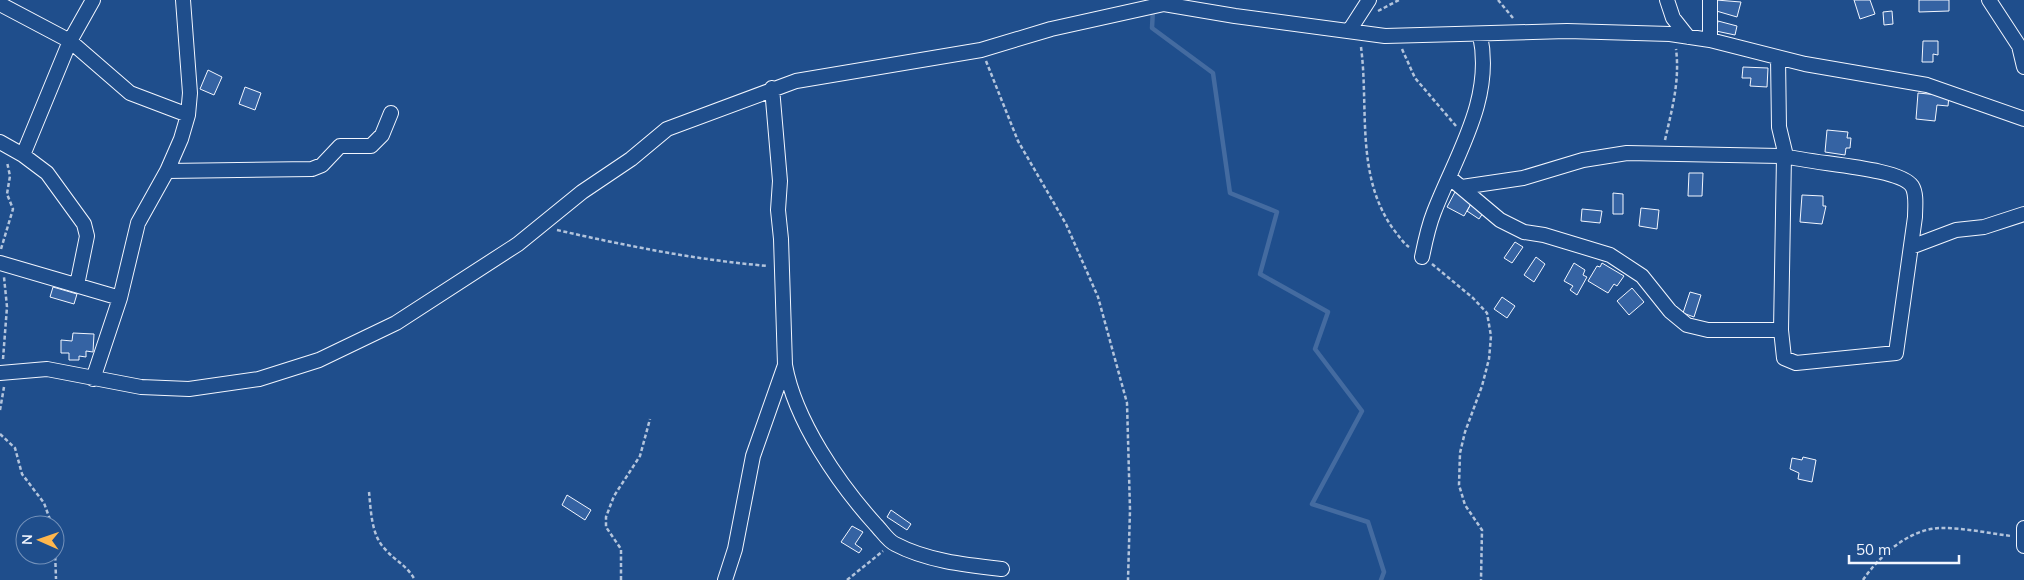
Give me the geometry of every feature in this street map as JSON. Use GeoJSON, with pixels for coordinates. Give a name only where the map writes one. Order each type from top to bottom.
{"type":"FeatureCollection","features":[{"type":"Feature","properties":{"kind":"street"},"geometry":{"type":"LineString","coordinates":[[23,155],[70,40],[93,0]]}},
{"type":"Feature","properties":{"kind":"street"},"geometry":{"type":"LineString","coordinates":[[93,379],[120,298],[138,223],[167,172],[181,139],[188,115],[190,93],[184,0]]}},
{"type":"Feature","properties":{"kind":"street"},"geometry":{"type":"LineString","coordinates":[[1354,32],[1368,0]]}},
{"type":"Feature","properties":{"kind":"street"},"geometry":{"type":"LineString","coordinates":[[1667,0],[1682,36]]}},
{"type":"Feature","properties":{"kind":"street"},"geometry":{"type":"LineString","coordinates":[[1710,0],[1710,40]]}},
{"type":"Feature","properties":{"kind":"street"},"geometry":{"type":"LineString","coordinates":[[1989,0],[2019,46],[2024,67]]}},
{"type":"Feature","properties":{"kind":"street"},"geometry":{"type":"LineString","coordinates":[[0,4],[70,40],[130,93],[188,115]]}},
{"type":"Feature","properties":{"kind":"street"},"geometry":{"type":"LineString","coordinates":[[2,373],[47,369],[141,387],[189,389],[259,379],[318,360],[396,323],[518,244],[582,192],[631,159],[667,129],[772,88],[796,81],[981,50],[1051,29],[1164,4],[1234,16],[1397,36],[1621,31],[1682,36],[1710,40],[1778,58],[1927,84],[2024,119]]}},
{"type":"Feature","properties":{"kind":"street"},"geometry":{"type":"LineString","coordinates":[[1422,257],[1429,226],[1466,139],[1479,96],[1485,55],[1480,34]]}},
{"type":"Feature","properties":{"kind":"street"},"geometry":{"type":"LineString","coordinates":[[1462,187],[1523,178],[1606,155],[1785,156],[1850,166],[1902,178],[1912,186],[1915,197],[1911,247],[1896,353],[1796,363],[1784,358],[1781,330],[1785,156],[1779,127],[1778,58]]}},
{"type":"Feature","properties":{"kind":"street"},"geometry":{"type":"LineString","coordinates":[[772,88],[780,181],[778,210],[785,365],[788,380],[806,423],[856,503],[893,544],[934,559],[1002,569]]}},
{"type":"Feature","properties":{"kind":"street"},"geometry":{"type":"LineString","coordinates":[[167,172],[312,170],[322,166],[340,146],[371,146],[382,135],[391,113]]}},
{"type":"Feature","properties":{"kind":"street"},"geometry":{"type":"LineString","coordinates":[[1,143],[23,155],[52,179],[84,224],[87,236],[77,285]]}},
{"type":"Feature","properties":{"kind":"street"},"geometry":{"type":"LineString","coordinates":[[1450,178],[1500,220],[1524,232],[1544,235],[1610,255],[1642,276],[1670,311],[1688,325],[1708,330],[1781,330]]}},
{"type":"Feature","properties":{"kind":"street"},"geometry":{"type":"LineString","coordinates":[[1911,247],[1956,230],[1984,227],[2024,214]]}},
{"type":"Feature","properties":{"kind":"street"},"geometry":{"type":"LineString","coordinates":[[1,260],[120,298]]}},
{"type":"Feature","properties":{"kind":"street"},"geometry":{"type":"LineString","coordinates":[[725,580],[735,549],[753,456],[785,365]]}},
{"type":"Feature","properties":{"kind":"path"},"geometry":{"type":"LineString","coordinates":[[1498,0],[1526,32]]}},
{"type":"Feature","properties":{"kind":"path"},"geometry":{"type":"LineString","coordinates":[[1354,32],[1367,152],[1374,188],[1387,220],[1405,244],[1473,298],[1487,313],[1491,336],[1489,359],[1460,453],[1460,485],[1465,505],[1482,530],[1481,580]]}},
{"type":"Feature","properties":{"kind":"path"},"geometry":{"type":"LineString","coordinates":[[1397,36],[1415,78],[1466,139]]}},
{"type":"Feature","properties":{"kind":"path"},"geometry":{"type":"LineString","coordinates":[[1662,154],[1676,94],[1682,36]]}},
{"type":"Feature","properties":{"kind":"path"},"geometry":{"type":"LineString","coordinates":[[981,50],[1018,141],[1066,224],[1098,297],[1126,402],[1130,510],[1128,580]]}},
{"type":"Feature","properties":{"kind":"path"},"geometry":{"type":"LineString","coordinates":[[0,410],[7,308],[1,260],[14,206],[7,194],[10,176],[1,143]]}},
{"type":"Feature","properties":{"kind":"path"},"geometry":{"type":"LineString","coordinates":[[541,227],[611,243],[717,262],[782,267]]}},
{"type":"Feature","properties":{"kind":"path"},"geometry":{"type":"LineString","coordinates":[[621,580],[621,549],[606,527],[606,517],[614,496],[640,456],[650,419]]}},
{"type":"Feature","properties":{"kind":"path"},"geometry":{"type":"LineString","coordinates":[[0,434],[15,448],[22,474],[44,503],[48,515]]}},
{"type":"Feature","properties":{"kind":"path"},"geometry":{"type":"LineString","coordinates":[[369,492],[373,521],[379,542],[385,550],[402,562],[415,580]]}},
{"type":"Feature","properties":{"kind":"path"},"geometry":{"type":"LineString","coordinates":[[1863,580],[1871,569],[1905,538],[1940,528],[2024,537]]}},
{"type":"Feature","properties":{"kind":"path"},"geometry":{"type":"LineString","coordinates":[[847,580],[893,544]]}},
{"type":"Feature","properties":{"kind":"path"},"geometry":{"type":"LineString","coordinates":[[56,565],[56,579]]}},
{"type":"Feature","properties":{"kind":"building"},"geometry":{"type":"Polygon","coordinates":[[[1716,0],[1741,2],[1737,17],[1713,10],[1716,0]]]}},
{"type":"Feature","properties":{"kind":"building"},"geometry":{"type":"Polygon","coordinates":[[[1854,0],[1870,0],[1875,14],[1860,19],[1854,0]]]}},
{"type":"Feature","properties":{"kind":"building"},"geometry":{"type":"Polygon","coordinates":[[[1919,0],[1949,0],[1949,11],[1919,12],[1919,0]]]}},
{"type":"Feature","properties":{"kind":"building"},"geometry":{"type":"Polygon","coordinates":[[[1892,11],[1893,24],[1884,25],[1883,12],[1892,11]]]}},
{"type":"Feature","properties":{"kind":"building"},"geometry":{"type":"Polygon","coordinates":[[[1718,21],[1737,26],[1735,35],[1716,31],[1718,21]]]}},
{"type":"Feature","properties":{"kind":"building"},"geometry":{"type":"Polygon","coordinates":[[[1923,41],[1938,41],[1938,55],[1933,54],[1933,62],[1922,62],[1923,41]]]}},
{"type":"Feature","properties":{"kind":"building"},"geometry":{"type":"Polygon","coordinates":[[[1743,67],[1768,68],[1767,87],[1750,86],[1751,78],[1742,78],[1743,67]]]}},
{"type":"Feature","properties":{"kind":"building"},"geometry":{"type":"Polygon","coordinates":[[[208,70],[222,77],[214,95],[200,89],[208,70]]]}},
{"type":"Feature","properties":{"kind":"building"},"geometry":{"type":"Polygon","coordinates":[[[245,87],[261,93],[255,110],[239,104],[245,87]]]}},
{"type":"Feature","properties":{"kind":"building"},"geometry":{"type":"Polygon","coordinates":[[[1918,93],[1949,96],[1948,106],[1937,105],[1935,121],[1916,119],[1918,93]]]}},
{"type":"Feature","properties":{"kind":"building"},"geometry":{"type":"Polygon","coordinates":[[[1827,130],[1848,132],[1847,138],[1851,138],[1850,148],[1846,148],[1845,155],[1825,152],[1827,130]]]}},
{"type":"Feature","properties":{"kind":"building"},"geometry":{"type":"Polygon","coordinates":[[[1689,173],[1703,173],[1702,196],[1688,196],[1689,173]]]}},
{"type":"Feature","properties":{"kind":"building"},"geometry":{"type":"Polygon","coordinates":[[[1455,192],[1472,202],[1464,216],[1447,207],[1455,192]]]}},
{"type":"Feature","properties":{"kind":"building"},"geometry":{"type":"Polygon","coordinates":[[[1613,193],[1623,194],[1623,214],[1613,214],[1613,193]]]}},
{"type":"Feature","properties":{"kind":"building"},"geometry":{"type":"Polygon","coordinates":[[[1802,195],[1823,196],[1823,206],[1826,206],[1822,224],[1800,222],[1802,195]]]}},
{"type":"Feature","properties":{"kind":"building"},"geometry":{"type":"Polygon","coordinates":[[[1472,202],[1485,210],[1479,219],[1467,211],[1472,202]]]}},
{"type":"Feature","properties":{"kind":"building"},"geometry":{"type":"Polygon","coordinates":[[[1641,208],[1659,210],[1657,229],[1639,226],[1641,208]]]}},
{"type":"Feature","properties":{"kind":"building"},"geometry":{"type":"Polygon","coordinates":[[[1582,209],[1602,211],[1600,223],[1581,221],[1582,209]]]}},
{"type":"Feature","properties":{"kind":"building"},"geometry":{"type":"Polygon","coordinates":[[[1515,242],[1523,247],[1512,263],[1504,258],[1515,242]]]}},
{"type":"Feature","properties":{"kind":"building"},"geometry":{"type":"Polygon","coordinates":[[[1536,257],[1545,264],[1534,282],[1524,275],[1536,257]]]}},
{"type":"Feature","properties":{"kind":"building"},"geometry":{"type":"Polygon","coordinates":[[[1574,263],[1585,270],[1583,275],[1587,277],[1577,295],[1570,290],[1573,286],[1564,281],[1574,263]]]}},
{"type":"Feature","properties":{"kind":"building"},"geometry":{"type":"Polygon","coordinates":[[[1602,263],[1624,276],[1617,286],[1614,284],[1608,293],[1588,281],[1597,266],[1600,267],[1602,263]]]}},
{"type":"Feature","properties":{"kind":"building"},"geometry":{"type":"Polygon","coordinates":[[[53,287],[77,294],[74,304],[50,297],[53,287]]]}},
{"type":"Feature","properties":{"kind":"building"},"geometry":{"type":"Polygon","coordinates":[[[1632,288],[1644,302],[1629,315],[1617,301],[1632,288]]]}},
{"type":"Feature","properties":{"kind":"building"},"geometry":{"type":"Polygon","coordinates":[[[1690,292],[1701,295],[1694,317],[1683,313],[1690,292]]]}},
{"type":"Feature","properties":{"kind":"building"},"geometry":{"type":"Polygon","coordinates":[[[1502,297],[1515,306],[1507,318],[1494,309],[1502,297]]]}},
{"type":"Feature","properties":{"kind":"building"},"geometry":{"type":"Polygon","coordinates":[[[73,333],[94,334],[93,352],[86,351],[86,357],[79,356],[79,360],[69,360],[69,353],[61,353],[61,340],[72,341],[73,333]]]}},
{"type":"Feature","properties":{"kind":"building"},"geometry":{"type":"Polygon","coordinates":[[[1803,457],[1816,460],[1812,482],[1798,479],[1799,473],[1790,469],[1792,458],[1802,460],[1803,457]]]}},
{"type":"Feature","properties":{"kind":"building"},"geometry":{"type":"Polygon","coordinates":[[[567,495],[591,510],[585,520],[562,505],[567,495]]]}},
{"type":"Feature","properties":{"kind":"building"},"geometry":{"type":"Polygon","coordinates":[[[891,510],[911,524],[907,530],[887,517],[891,510]]]}},
{"type":"Feature","properties":{"kind":"building"},"geometry":{"type":"Polygon","coordinates":[[[852,526],[863,532],[855,544],[862,549],[859,553],[841,542],[852,526]]]}},
{"type":"Feature","properties":{"kind":"waterway"},"geometry":{"type":"LineString","coordinates":[[1153,9],[1152,28],[1213,73],[1230,193],[1277,212],[1260,274],[1328,312],[1315,349],[1362,411],[1312,504],[1368,522],[1384,572],[1381,580]]}}]}
